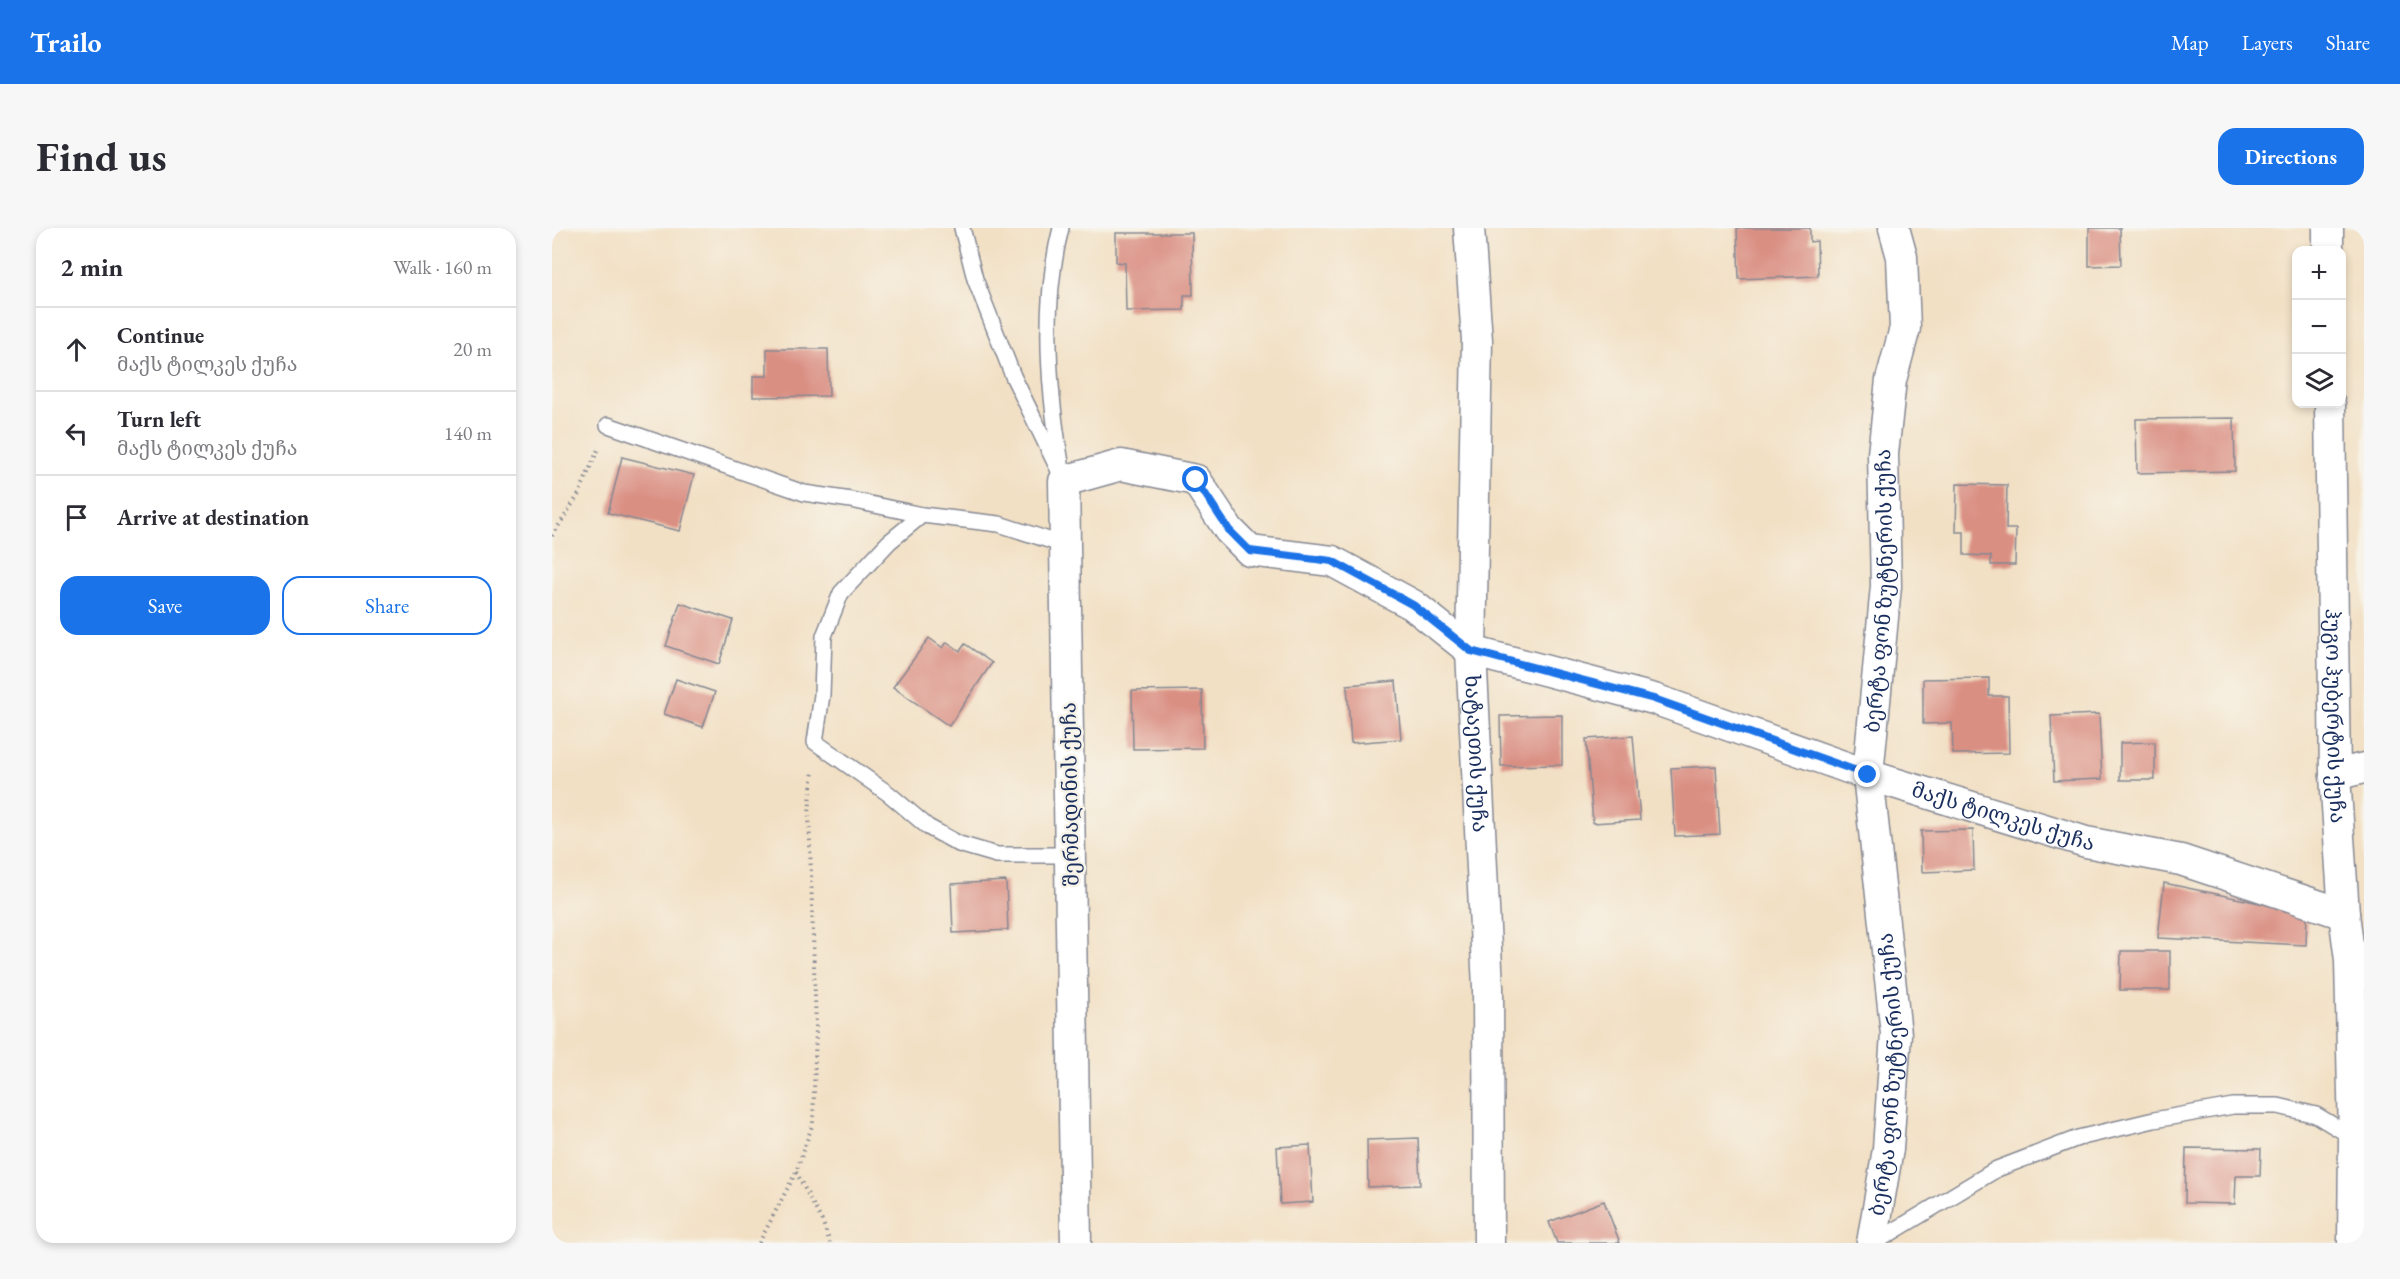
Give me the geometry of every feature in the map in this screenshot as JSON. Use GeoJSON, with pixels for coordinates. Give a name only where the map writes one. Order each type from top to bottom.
{"type":"FeatureCollection","features":[{"type":"Feature","properties":{"kind":"street","name":"ხატაეთის ქუჩა"},"geometry":{"type":"LineString","coordinates":[[1469,228],[1477,340],[1471,651],[1488,987],[1489,1243]]}},
{"type":"Feature","properties":{"kind":"street","name":"ბერტა ფონ ზუტნერის ქუჩა"},"geometry":{"type":"LineString","coordinates":[[1873,1243],[1888,1149],[1896,1034],[1868,775],[1886,586],[1883,454],[1891,380],[1905,328],[1902,257],[1893,228]]}},
{"type":"Feature","properties":{"kind":"street"},"geometry":{"type":"LineString","coordinates":[[2328,228],[2328,246]]}},
{"type":"Feature","properties":{"kind":"street","name":"ჰუგო ჰუბერტის ქუჩა"},"geometry":{"type":"LineString","coordinates":[[2330,408],[2335,774],[2344,914],[2357,961],[2353,1243]]}},
{"type":"Feature","properties":{"kind":"street","name":"მაქს ტილკეს ქუჩა"},"geometry":{"type":"LineString","coordinates":[[1064,481],[1121,465],[1196,480],[1229,530],[1250,551],[1332,561],[1413,605],[1471,651],[1654,699],[1868,775],[2086,842],[2181,861],[2344,914]]}},
{"type":"Feature","properties":{"kind":"street","name":"შერმადინის ქუჩა"},"geometry":{"type":"LineString","coordinates":[[1064,481],[1076,1243]]}},
{"type":"Feature","properties":{"kind":"street"},"geometry":{"type":"LineString","coordinates":[[2335,774],[2364,768]]}},
{"type":"Feature","properties":{"kind":"lane"},"geometry":{"type":"LineString","coordinates":[[962,228],[975,279],[1012,376],[1064,481]]}},
{"type":"Feature","properties":{"kind":"lane"},"geometry":{"type":"LineString","coordinates":[[1061,228],[1053,258],[1050,352],[1052,409],[1064,481]]}},
{"type":"Feature","properties":{"kind":"lane"},"geometry":{"type":"LineString","coordinates":[[608,425],[804,494],[851,500],[922,515],[999,524],[1065,546]]}},
{"type":"Feature","properties":{"kind":"lane"},"geometry":{"type":"LineString","coordinates":[[922,515],[889,542],[841,593],[824,636],[822,695],[815,742],[889,794],[928,827],[959,844],[997,855],[1071,855]]}},
{"type":"Feature","properties":{"kind":"lane"},"geometry":{"type":"LineString","coordinates":[[1873,1243],[1997,1169],[2078,1138],[2154,1120],[2233,1106],[2278,1106],[2316,1115],[2354,1137]]}},
{"type":"Feature","properties":{"kind":"path"},"geometry":{"type":"LineString","coordinates":[[552,536],[579,494],[608,425]]}},
{"type":"Feature","properties":{"kind":"path"},"geometry":{"type":"LineString","coordinates":[[759,1243],[796,1172],[813,1123],[816,1028],[809,813],[815,742]]}},
{"type":"Feature","properties":{"kind":"path"},"geometry":{"type":"LineString","coordinates":[[796,1172],[824,1223],[830,1243]]}},
{"type":"Feature","properties":{"kind":"building"},"geometry":{"type":"Polygon","coordinates":[[[1737,228],[1810,228],[1810,242],[1817,241],[1818,276],[1739,279],[1737,228]]]}},
{"type":"Feature","properties":{"kind":"building"},"geometry":{"type":"Polygon","coordinates":[[[2089,228],[2120,228],[2121,265],[2089,266],[2089,228]]]}},
{"type":"Feature","properties":{"kind":"building"},"geometry":{"type":"Polygon","coordinates":[[[1116,233],[1192,233],[1193,295],[1184,295],[1184,310],[1126,311],[1125,263],[1116,262],[1116,233]]]}},
{"type":"Feature","properties":{"kind":"building"},"geometry":{"type":"Polygon","coordinates":[[[767,349],[828,349],[829,396],[753,397],[753,376],[767,376],[767,349]]]}},
{"type":"Feature","properties":{"kind":"building"},"geometry":{"type":"Polygon","coordinates":[[[2234,418],[2235,471],[2137,473],[2136,419],[2234,418]]]}},
{"type":"Feature","properties":{"kind":"building"},"geometry":{"type":"Polygon","coordinates":[[[622,457],[694,475],[680,531],[608,513],[622,457]]]}},
{"type":"Feature","properties":{"kind":"building"},"geometry":{"type":"Polygon","coordinates":[[[1957,484],[2007,485],[2006,529],[2016,529],[2015,565],[1991,565],[1991,556],[1964,555],[1964,532],[1956,532],[1957,484]]]}},
{"type":"Feature","properties":{"kind":"building"},"geometry":{"type":"Polygon","coordinates":[[[680,603],[733,620],[719,664],[666,646],[680,603]]]}},
{"type":"Feature","properties":{"kind":"building"},"geometry":{"type":"Polygon","coordinates":[[[929,638],[943,648],[947,642],[960,651],[965,644],[992,663],[949,726],[893,687],[929,638]]]}},
{"type":"Feature","properties":{"kind":"building"},"geometry":{"type":"Polygon","coordinates":[[[1989,678],[1989,696],[2008,696],[2009,753],[1953,754],[1952,723],[1923,724],[1923,679],[1989,678]]]}},
{"type":"Feature","properties":{"kind":"building"},"geometry":{"type":"Polygon","coordinates":[[[676,679],[715,692],[703,727],[664,714],[676,679]]]}},
{"type":"Feature","properties":{"kind":"building"},"geometry":{"type":"Polygon","coordinates":[[[1396,681],[1401,739],[1351,743],[1347,685],[1396,681]]]}},
{"type":"Feature","properties":{"kind":"building"},"geometry":{"type":"Polygon","coordinates":[[[1202,690],[1203,748],[1133,749],[1132,691],[1202,690]]]}},
{"type":"Feature","properties":{"kind":"building"},"geometry":{"type":"Polygon","coordinates":[[[2099,714],[2102,779],[2054,781],[2051,716],[2099,714]]]}},
{"type":"Feature","properties":{"kind":"building"},"geometry":{"type":"Polygon","coordinates":[[[1562,715],[1562,765],[1501,766],[1500,716],[1562,715]]]}},
{"type":"Feature","properties":{"kind":"building"},"geometry":{"type":"Polygon","coordinates":[[[1633,736],[1640,820],[1593,823],[1586,739],[1633,736]]]}},
{"type":"Feature","properties":{"kind":"building"},"geometry":{"type":"Polygon","coordinates":[[[2155,742],[2155,780],[2120,780],[2120,743],[2155,742]]]}},
{"type":"Feature","properties":{"kind":"building"},"geometry":{"type":"Polygon","coordinates":[[[1716,766],[1720,834],[1675,836],[1671,768],[1716,766]]]}},
{"type":"Feature","properties":{"kind":"building"},"geometry":{"type":"Polygon","coordinates":[[[1973,830],[1974,870],[1922,872],[1921,831],[1973,830]]]}},
{"type":"Feature","properties":{"kind":"building"},"geometry":{"type":"Polygon","coordinates":[[[1006,881],[1008,930],[953,933],[951,884],[1006,881]]]}},
{"type":"Feature","properties":{"kind":"building"},"geometry":{"type":"Polygon","coordinates":[[[2164,883],[2307,913],[2306,945],[2158,938],[2164,883]]]}},
{"type":"Feature","properties":{"kind":"building"},"geometry":{"type":"Polygon","coordinates":[[[2121,951],[2170,951],[2170,990],[2120,990],[2121,951]]]}},
{"type":"Feature","properties":{"kind":"building"},"geometry":{"type":"Polygon","coordinates":[[[1418,1138],[1420,1185],[1368,1187],[1367,1140],[1418,1138]]]}},
{"type":"Feature","properties":{"kind":"building"},"geometry":{"type":"Polygon","coordinates":[[[1310,1145],[1313,1202],[1280,1204],[1277,1147],[1310,1145]]]}},
{"type":"Feature","properties":{"kind":"building"},"geometry":{"type":"Polygon","coordinates":[[[2186,1148],[2261,1149],[2260,1176],[2236,1176],[2235,1204],[2185,1203],[2186,1148]]]}},
{"type":"Feature","properties":{"kind":"building"},"geometry":{"type":"Polygon","coordinates":[[[1604,1201],[1620,1243],[1557,1243],[1549,1222],[1604,1201]]]}},
{"type":"Feature","properties":{"kind":"route"},"geometry":{"type":"LineString","coordinates":[[1196,480],[1229,530],[1250,551],[1332,561],[1413,605],[1471,651],[1654,699],[1868,775]]}}]}
